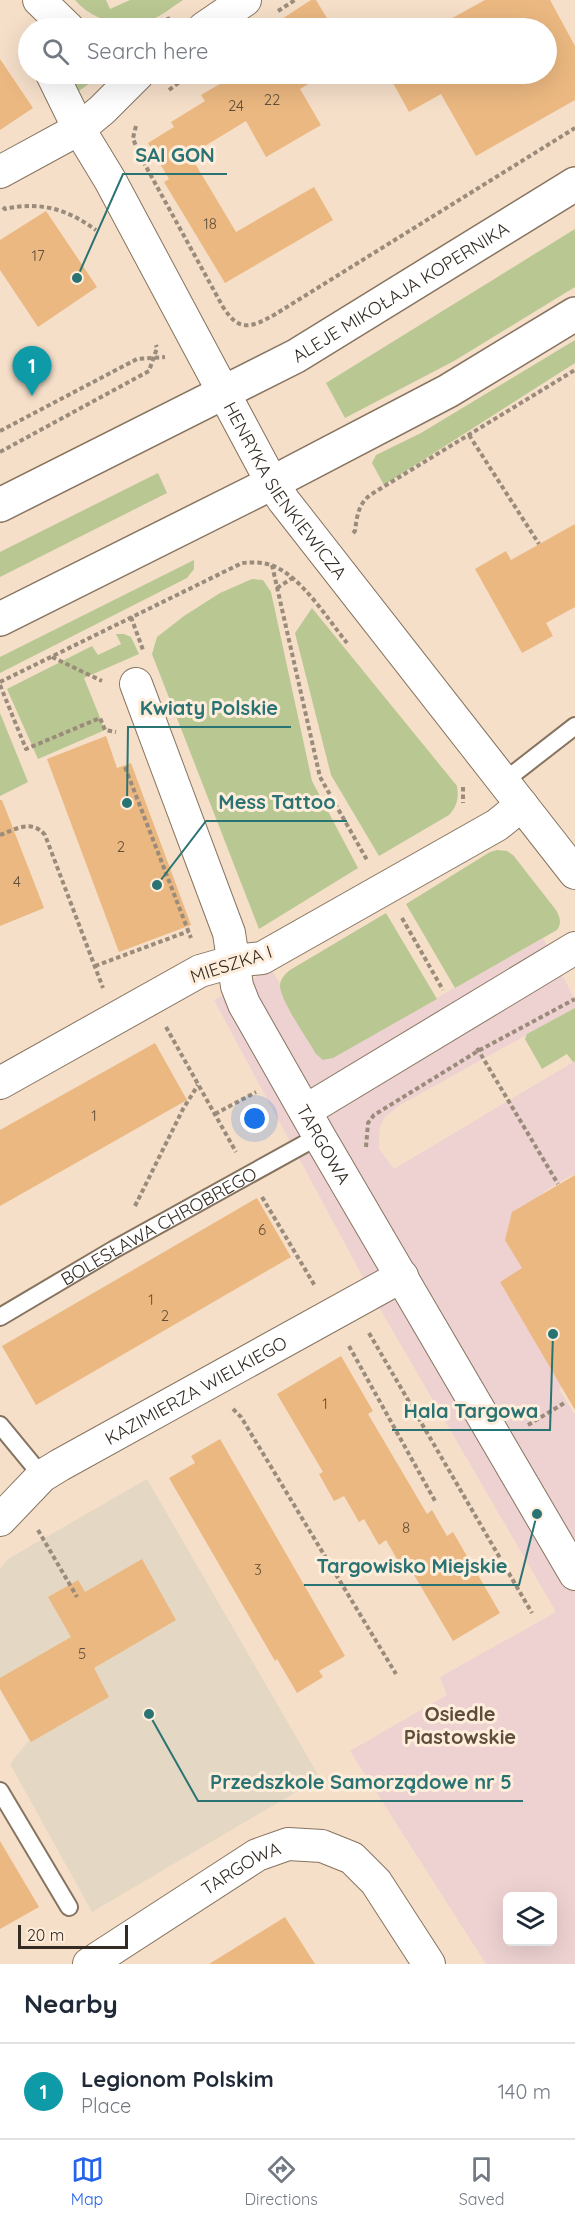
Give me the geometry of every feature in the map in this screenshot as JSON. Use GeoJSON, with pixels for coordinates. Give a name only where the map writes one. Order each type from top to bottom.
{"type":"FeatureCollection","features":[{"type":"Feature","properties":{"kind":"main road","name":"ALEJE MIKOŁAJA KOPERNIKA"},"geometry":{"type":"LineString","coordinates":[[0,506],[296,356],[575,184]]}},
{"type":"Feature","properties":{"kind":"main road"},"geometry":{"type":"LineString","coordinates":[[0,619],[272,483],[448,391],[575,314]]}},
{"type":"Feature","properties":{"kind":"street"},"geometry":{"type":"LineString","coordinates":[[25,0],[31,18]]}},
{"type":"Feature","properties":{"kind":"street"},"geometry":{"type":"LineString","coordinates":[[39,0],[58,18]]}},
{"type":"Feature","properties":{"kind":"street"},"geometry":{"type":"LineString","coordinates":[[219,18],[245,0]]}},
{"type":"Feature","properties":{"kind":"street","name":"HENRYKA SIENKIEWICZA"},"geometry":{"type":"LineString","coordinates":[[57,84],[79,129],[110,180],[272,483],[296,517],[575,873]]}},
{"type":"Feature","properties":{"kind":"street"},"geometry":{"type":"LineString","coordinates":[[0,172],[79,129],[128,84]]}},
{"type":"Feature","properties":{"kind":"street","name":"TARGOWA"},"geometry":{"type":"LineString","coordinates":[[136,684],[229,933],[240,995],[575,1574]]}},
{"type":"Feature","properties":{"kind":"street","name":"MIESZKA I"},"geometry":{"type":"LineString","coordinates":[[0,1083],[200,970],[235,961],[262,958],[385,889],[496,825],[513,793]]}},
{"type":"Feature","properties":{"kind":"street","name":"BOLESŁAWA CHROBREGO"},"geometry":{"type":"LineString","coordinates":[[312,1123],[459,1018],[575,948]]}},
{"type":"Feature","properties":{"kind":"street","name":"KAZIMIERZA WIELKIEGO"},"geometry":{"type":"LineString","coordinates":[[0,1520],[42,1476],[402,1276]]}},
{"type":"Feature","properties":{"kind":"street","name":"TARGOWA"},"geometry":{"type":"LineString","coordinates":[[89,1964],[257,1855],[288,1844],[322,1846],[352,1858],[376,1882],[429,1964]]}},
{"type":"Feature","properties":{"kind":"lane"},"geometry":{"type":"LineString","coordinates":[[513,793],[575,726]]}},
{"type":"Feature","properties":{"kind":"lane","name":"BOLESŁAWA CHROBREGO"},"geometry":{"type":"LineString","coordinates":[[0,1317],[113,1250],[312,1123]]}},
{"type":"Feature","properties":{"kind":"lane"},"geometry":{"type":"LineString","coordinates":[[0,1425],[42,1476]]}},
{"type":"Feature","properties":{"kind":"lane"},"geometry":{"type":"LineString","coordinates":[[0,1791],[69,1907]]}},
{"type":"Feature","properties":{"kind":"path"},"geometry":{"type":"LineString","coordinates":[[163,95],[177,84]]}},
{"type":"Feature","properties":{"kind":"path"},"geometry":{"type":"LineString","coordinates":[[138,122],[134,138],[138,152],[223,307],[232,322],[242,326],[260,323],[575,128]]}},
{"type":"Feature","properties":{"kind":"path"},"geometry":{"type":"LineString","coordinates":[[0,201],[5,209]]}},
{"type":"Feature","properties":{"kind":"path"},"geometry":{"type":"LineString","coordinates":[[0,213],[5,209],[26,204],[58,210],[81,219],[96,230]]}},
{"type":"Feature","properties":{"kind":"path"},"geometry":{"type":"LineString","coordinates":[[0,431],[137,359],[166,357],[223,307]]}},
{"type":"Feature","properties":{"kind":"path"},"geometry":{"type":"LineString","coordinates":[[0,452],[149,371],[157,348],[155,343],[191,333]]}},
{"type":"Feature","properties":{"kind":"path"},"geometry":{"type":"LineString","coordinates":[[370,495],[575,370]]}},
{"type":"Feature","properties":{"kind":"path"},"geometry":{"type":"LineString","coordinates":[[469,435],[539,544]]}},
{"type":"Feature","properties":{"kind":"path"},"geometry":{"type":"LineString","coordinates":[[108,731],[105,730],[100,718],[26,749],[0,684],[242,563],[255,562],[272,565],[293,577],[352,649]]}},
{"type":"Feature","properties":{"kind":"path"},"geometry":{"type":"LineString","coordinates":[[272,565],[320,777],[478,1051],[558,1184]]}},
{"type":"Feature","properties":{"kind":"path"},"geometry":{"type":"LineString","coordinates":[[277,588],[293,577]]}},
{"type":"Feature","properties":{"kind":"path"},"geometry":{"type":"LineString","coordinates":[[51,657],[105,683],[136,684]]}},
{"type":"Feature","properties":{"kind":"path"},"geometry":{"type":"LineString","coordinates":[[125,767],[186,927]]}},
{"type":"Feature","properties":{"kind":"path"},"geometry":{"type":"LineString","coordinates":[[0,836],[25,826],[40,829],[45,835],[106,997]]}},
{"type":"Feature","properties":{"kind":"path"},"geometry":{"type":"LineString","coordinates":[[95,966],[223,918]]}},
{"type":"Feature","properties":{"kind":"path"},"geometry":{"type":"LineString","coordinates":[[366,1150],[368,1123],[374,1115],[478,1051],[575,999]]}},
{"type":"Feature","properties":{"kind":"path"},"geometry":{"type":"LineString","coordinates":[[113,1250],[183,1109],[198,1085]]}},
{"type":"Feature","properties":{"kind":"path"},"geometry":{"type":"LineString","coordinates":[[214,1114],[258,1091]]}},
{"type":"Feature","properties":{"kind":"path"},"geometry":{"type":"LineString","coordinates":[[352,1304],[532,1612]]}},
{"type":"Feature","properties":{"kind":"path"},"geometry":{"type":"LineString","coordinates":[[347,1342],[435,1501]]}},
{"type":"Feature","properties":{"kind":"path"},"geometry":{"type":"LineString","coordinates":[[498,1442],[566,1402]]}},
{"type":"Feature","properties":{"kind":"path"},"geometry":{"type":"LineString","coordinates":[[232,1408],[241,1418],[396,1674]]}},
{"type":"Feature","properties":{"kind":"path"},"geometry":{"type":"LineString","coordinates":[[33,1521],[77,1597]]}},
{"type":"Feature","properties":{"kind":"shaded area"},"geometry":{"type":"Polygon","coordinates":[[[543,938],[575,1000],[575,1008],[400,1105],[385,1117],[380,1126],[379,1149],[394,1169],[575,1061],[575,1175],[544,1192],[508,1245],[522,1268],[500,1282],[562,1387],[559,1389],[575,1415],[575,1964],[486,1964],[350,1751],[447,1695],[440,1677],[556,1612],[380,1309],[214,1000],[271,969],[280,984],[282,994],[326,1060],[543,938]]]}},
{"type":"Feature","properties":{"kind":"shaded area"},"geometry":{"type":"Polygon","coordinates":[[[147,1479],[320,1778],[92,1912],[10,1764],[29,1740],[0,1689],[0,1569],[8,1559],[147,1479]]]}},
{"type":"Feature","properties":{"kind":"green space"},"geometry":{"type":"Polygon","coordinates":[[[75,0],[106,0],[110,9],[130,0],[183,0],[154,18],[100,18],[75,0]]]}},
{"type":"Feature","properties":{"kind":"green space"},"geometry":{"type":"Polygon","coordinates":[[[72,84],[89,84],[76,93],[72,84]]]}},
{"type":"Feature","properties":{"kind":"green space"},"geometry":{"type":"Polygon","coordinates":[[[575,229],[575,287],[454,361],[345,418],[326,383],[575,229]]]}},
{"type":"Feature","properties":{"kind":"green space"},"geometry":{"type":"Polygon","coordinates":[[[575,340],[575,363],[384,485],[372,463],[376,455],[421,433],[575,340]]]}},
{"type":"Feature","properties":{"kind":"green space"},"geometry":{"type":"Polygon","coordinates":[[[158,473],[167,493],[0,577],[0,552],[158,473]]]}},
{"type":"Feature","properties":{"kind":"green space"},"geometry":{"type":"Polygon","coordinates":[[[194,560],[194,569],[187,578],[0,673],[0,657],[194,560]]]}},
{"type":"Feature","properties":{"kind":"green space"},"geometry":{"type":"Polygon","coordinates":[[[252,579],[263,580],[271,592],[312,781],[358,868],[259,929],[152,654],[157,637],[184,616],[220,593],[252,579]]]}},
{"type":"Feature","properties":{"kind":"green space"},"geometry":{"type":"Polygon","coordinates":[[[312,608],[457,786],[457,802],[449,815],[379,856],[331,775],[295,633],[312,608]]]}},
{"type":"Feature","properties":{"kind":"green space"},"geometry":{"type":"Polygon","coordinates":[[[116,634],[131,637],[139,654],[84,678],[105,730],[38,759],[7,689],[92,646],[98,655],[121,644],[116,634]]]}},
{"type":"Feature","properties":{"kind":"green space"},"geometry":{"type":"Polygon","coordinates":[[[0,713],[28,782],[0,796],[0,713]]]}},
{"type":"Feature","properties":{"kind":"green space"},"geometry":{"type":"Polygon","coordinates":[[[507,851],[513,855],[556,910],[560,925],[557,930],[455,988],[406,904],[490,852],[507,851]]]}},
{"type":"Feature","properties":{"kind":"green space"},"geometry":{"type":"Polygon","coordinates":[[[386,913],[437,999],[333,1058],[323,1060],[316,1054],[289,1010],[281,993],[281,981],[290,970],[386,913]]]}},
{"type":"Feature","properties":{"kind":"green space"},"geometry":{"type":"Polygon","coordinates":[[[575,1008],[575,1061],[573,1062],[567,1054],[542,1069],[525,1039],[527,1034],[575,1008]]]}},
{"type":"Feature","properties":{"kind":"building"},"geometry":{"type":"Polygon","coordinates":[[[311,0],[316,0],[327,18],[283,18],[311,0]]]}},
{"type":"Feature","properties":{"kind":"building"},"geometry":{"type":"Polygon","coordinates":[[[485,0],[550,0],[575,46],[575,100],[476,156],[441,94],[409,112],[394,84],[557,84],[557,18],[452,18],[485,0]]]}},
{"type":"Feature","properties":{"kind":"building"},"geometry":{"type":"Polygon","coordinates":[[[0,59],[33,108],[0,130],[0,59]]]}},
{"type":"Feature","properties":{"kind":"building"},"geometry":{"type":"Polygon","coordinates":[[[220,84],[308,84],[300,89],[321,125],[266,157],[246,121],[190,155],[236,232],[314,187],[333,220],[225,283],[164,182],[169,179],[148,143],[174,127],[171,122],[205,101],[201,95],[220,84]]]}},
{"type":"Feature","properties":{"kind":"building"},"geometry":{"type":"Polygon","coordinates":[[[46,211],[97,287],[38,327],[0,270],[0,240],[46,211]]]}},
{"type":"Feature","properties":{"kind":"building"},"geometry":{"type":"Polygon","coordinates":[[[575,524],[575,607],[546,623],[553,636],[522,653],[475,569],[506,551],[511,560],[575,524]]]}},
{"type":"Feature","properties":{"kind":"building"},"geometry":{"type":"Polygon","coordinates":[[[106,736],[117,768],[131,763],[191,925],[119,952],[47,759],[106,736]]]}},
{"type":"Feature","properties":{"kind":"building"},"geometry":{"type":"Polygon","coordinates":[[[0,800],[2,800],[44,908],[0,926],[0,800]]]}},
{"type":"Feature","properties":{"kind":"building"},"geometry":{"type":"Polygon","coordinates":[[[155,1043],[187,1100],[0,1206],[0,1130],[155,1043]]]}},
{"type":"Feature","properties":{"kind":"building"},"geometry":{"type":"Polygon","coordinates":[[[575,1175],[575,1410],[500,1282],[522,1268],[505,1240],[512,1212],[575,1175]]]}},
{"type":"Feature","properties":{"kind":"building"},"geometry":{"type":"Polygon","coordinates":[[[257,1198],[291,1257],[36,1405],[2,1346],[257,1198]]]}},
{"type":"Feature","properties":{"kind":"building"},"geometry":{"type":"Polygon","coordinates":[[[341,1356],[373,1411],[368,1414],[427,1514],[432,1510],[447,1536],[453,1532],[500,1613],[453,1641],[407,1563],[401,1566],[386,1540],[379,1545],[364,1519],[359,1522],[344,1496],[334,1501],[319,1474],[323,1472],[277,1394],[341,1356]]]}},
{"type":"Feature","properties":{"kind":"building"},"geometry":{"type":"Polygon","coordinates":[[[220,1439],[345,1656],[319,1671],[323,1677],[297,1693],[277,1659],[275,1661],[169,1478],[195,1463],[191,1456],[220,1439]]]}},
{"type":"Feature","properties":{"kind":"building"},"geometry":{"type":"Polygon","coordinates":[[[142,1559],[176,1620],[94,1668],[109,1697],[31,1742],[0,1689],[0,1678],[71,1637],[48,1597],[78,1580],[85,1592],[142,1559]]]}},
{"type":"Feature","properties":{"kind":"building"},"geometry":{"type":"Polygon","coordinates":[[[0,1841],[39,1907],[0,1929],[0,1841]]]}},
{"type":"Feature","properties":{"kind":"building"},"geometry":{"type":"Polygon","coordinates":[[[285,1917],[315,1964],[209,1964],[285,1917]]]}},
{"type":"Feature","properties":{"kind":"place","name":"SAI GON"},"geometry":{"type":"Point","coordinates":[77,278]}},
{"type":"Feature","properties":{"kind":"place","name":"Legionom Polskim"},"geometry":{"type":"Point","coordinates":[32,396]}},
{"type":"Feature","properties":{"kind":"place","name":"Kwiaty Polskie"},"geometry":{"type":"Point","coordinates":[127,803]}},
{"type":"Feature","properties":{"kind":"place","name":"Mess Tattoo"},"geometry":{"type":"Point","coordinates":[157,885]}},
{"type":"Feature","properties":{"kind":"place","name":"Hala Targowa"},"geometry":{"type":"Point","coordinates":[553,1334]}},
{"type":"Feature","properties":{"kind":"place","name":"Targowisko Miejskie"},"geometry":{"type":"Point","coordinates":[537,1514]}},
{"type":"Feature","properties":{"kind":"place","name":"Przedszkole Samorządowe nr 5"},"geometry":{"type":"Point","coordinates":[149,1714]}},
{"type":"Feature","properties":{"kind":"district","name":"Osiedle Piastowskie"},"geometry":{"type":"Point","coordinates":[460,1724]}}]}
